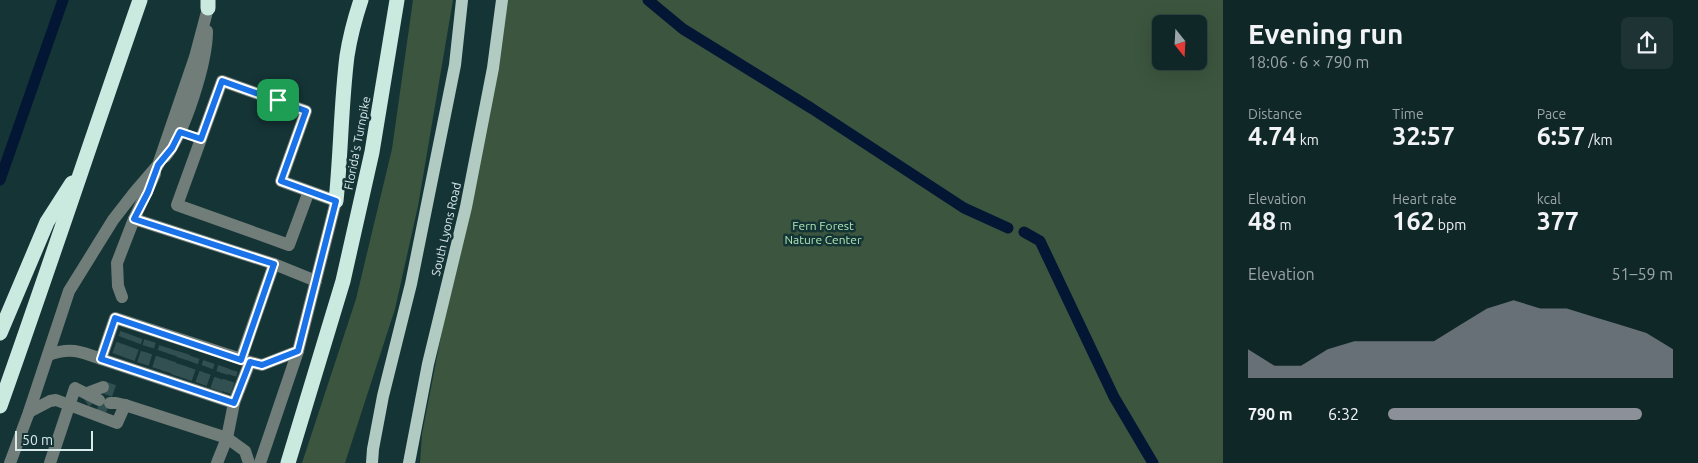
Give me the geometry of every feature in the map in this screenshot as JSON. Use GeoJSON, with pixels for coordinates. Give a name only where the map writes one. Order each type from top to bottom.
{"type":"FeatureCollection","features":[{"type":"Feature","properties":{"kind":"highway"},"geometry":{"type":"LineString","coordinates":[[0,406],[63,228],[140,0]]}},
{"type":"Feature","properties":{"kind":"highway"},"geometry":{"type":"LineString","coordinates":[[336,201],[348,54],[361,0]]}},
{"type":"Feature","properties":{"kind":"highway","name":"Florida's Turnpike"},"geometry":{"type":"LineString","coordinates":[[288,463],[343,281],[372,152],[397,0]]}},
{"type":"Feature","properties":{"kind":"highway"},"geometry":{"type":"LineString","coordinates":[[0,333],[47,222],[83,165]]}},
{"type":"Feature","properties":{"kind":"main road","name":"South Lyons Road"},"geometry":{"type":"LineString","coordinates":[[372,463],[383,396],[411,284],[455,65],[462,0]]}},
{"type":"Feature","properties":{"kind":"main road","name":"South Lyons Road"},"geometry":{"type":"LineString","coordinates":[[409,463],[428,364],[466,207],[493,68],[502,0]]}},
{"type":"Feature","properties":{"kind":"lane"},"geometry":{"type":"LineString","coordinates":[[10,463],[69,291],[113,220],[134,192],[172,148],[180,132],[206,51],[208,4]]}},
{"type":"Feature","properties":{"kind":"lane"},"geometry":{"type":"LineString","coordinates":[[122,297],[117,280],[117,264],[134,219],[148,192],[158,165],[195,57],[208,4]]}},
{"type":"Feature","properties":{"kind":"lane"},"geometry":{"type":"LineString","coordinates":[[260,463],[298,351],[336,201],[309,191],[281,181],[306,111],[222,81],[177,204],[289,244],[309,191]]}},
{"type":"Feature","properties":{"kind":"lane"},"geometry":{"type":"LineString","coordinates":[[180,132],[201,139]]}},
{"type":"Feature","properties":{"kind":"lane"},"geometry":{"type":"LineString","coordinates":[[134,219],[274,264],[316,281]]}},
{"type":"Feature","properties":{"kind":"lane"},"geometry":{"type":"LineString","coordinates":[[217,463],[227,438],[222,396],[274,264]]}},
{"type":"Feature","properties":{"kind":"lane"},"geometry":{"type":"LineString","coordinates":[[101,359],[115,318],[134,330],[211,356],[235,362],[262,365],[298,351]]}},
{"type":"Feature","properties":{"kind":"lane"},"geometry":{"type":"LineString","coordinates":[[48,355],[69,350],[79,351],[101,359],[122,361],[222,396]]}},
{"type":"Feature","properties":{"kind":"lane"},"geometry":{"type":"LineString","coordinates":[[50,463],[75,388],[227,438],[245,451],[250,463]]}},
{"type":"Feature","properties":{"kind":"lane"},"geometry":{"type":"LineString","coordinates":[[29,412],[50,401],[56,400],[117,423],[110,399]]}},
{"type":"Feature","properties":{"kind":"green space"},"geometry":{"type":"Polygon","coordinates":[[[413,0],[453,0],[418,206],[395,309],[345,463],[302,463],[356,299],[392,149],[413,0]]]}},
{"type":"Feature","properties":{"kind":"green space","name":"Fern Forest Nature Center"},"geometry":{"type":"Polygon","coordinates":[[[500,0],[1223,0],[1223,463],[420,463],[422,434],[466,207],[500,0]]]}},
{"type":"Feature","properties":{"kind":"waterway"},"geometry":{"type":"LineString","coordinates":[[0,180],[63,0]]}},
{"type":"Feature","properties":{"kind":"waterway"},"geometry":{"type":"LineString","coordinates":[[648,0],[683,29],[811,108],[964,208],[1008,228]]}},
{"type":"Feature","properties":{"kind":"waterway"},"geometry":{"type":"LineString","coordinates":[[1024,232],[1040,241],[1114,397],[1153,463]]}},
{"type":"Feature","properties":{"kind":"tunnel"},"geometry":{"type":"LineString","coordinates":[[118,355],[126,333]]}},
{"type":"Feature","properties":{"kind":"tunnel"},"geometry":{"type":"LineString","coordinates":[[129,359],[137,337]]}},
{"type":"Feature","properties":{"kind":"tunnel"},"geometry":{"type":"LineString","coordinates":[[143,364],[150,341]]}},
{"type":"Feature","properties":{"kind":"tunnel"},"geometry":{"type":"LineString","coordinates":[[158,369],[165,347]]}},
{"type":"Feature","properties":{"kind":"tunnel"},"geometry":{"type":"LineString","coordinates":[[167,372],[174,350]]}},
{"type":"Feature","properties":{"kind":"tunnel"},"geometry":{"type":"LineString","coordinates":[[177,376],[184,353]]}},
{"type":"Feature","properties":{"kind":"tunnel"},"geometry":{"type":"LineString","coordinates":[[186,379],[194,357]]}},
{"type":"Feature","properties":{"kind":"tunnel"},"geometry":{"type":"LineString","coordinates":[[201,384],[209,362]]}},
{"type":"Feature","properties":{"kind":"tunnel"},"geometry":{"type":"LineString","coordinates":[[216,390],[224,367]]}},
{"type":"Feature","properties":{"kind":"tunnel"},"geometry":{"type":"LineString","coordinates":[[225,392],[232,370]]}},
{"type":"Feature","properties":{"kind":"tunnel"},"geometry":{"type":"LineString","coordinates":[[103,387],[114,391]]}},
{"type":"Feature","properties":{"kind":"tunnel"},"geometry":{"type":"LineString","coordinates":[[87,393],[97,407],[107,410]]}},
{"type":"Feature","properties":{"kind":"route"},"geometry":{"type":"LineString","coordinates":[[222,81],[278,100],[306,111],[281,181],[336,201],[298,351],[262,365],[250,362],[234,403],[101,359],[115,318],[241,360],[274,264],[134,219],[148,192],[158,165],[172,148],[180,132],[201,139],[222,81]]}}]}
